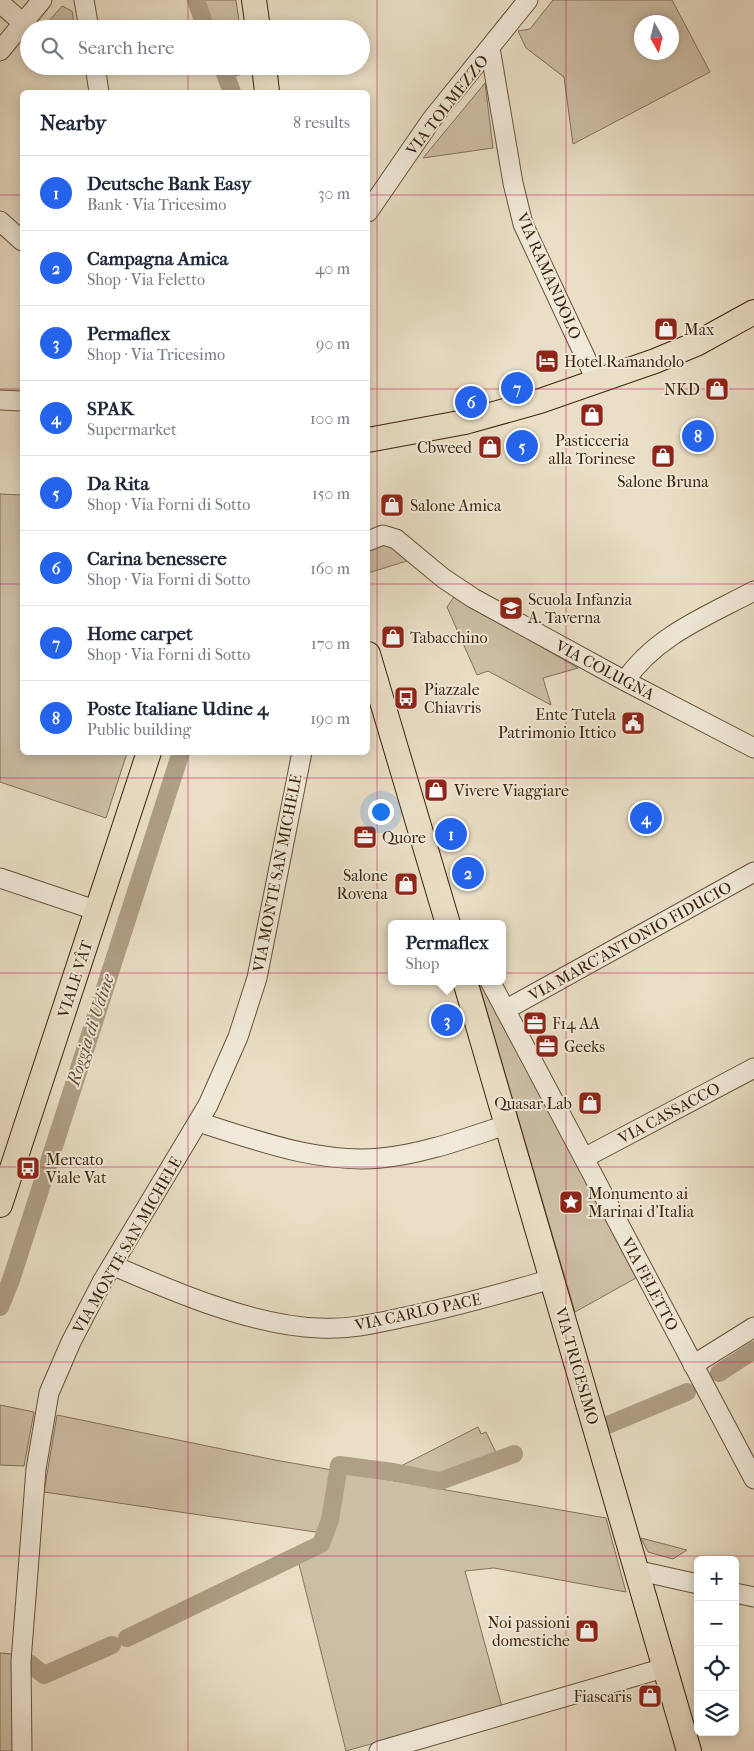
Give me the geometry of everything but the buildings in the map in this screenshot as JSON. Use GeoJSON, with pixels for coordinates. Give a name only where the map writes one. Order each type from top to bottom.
{"type":"FeatureCollection","features":[{"type":"Feature","properties":{"kind":"main road"},"geometry":{"type":"LineString","coordinates":[[254,0],[257,20]]}},
{"type":"Feature","properties":{"kind":"main road"},"geometry":{"type":"LineString","coordinates":[[265,75],[268,90]]}},
{"type":"Feature","properties":{"kind":"main road"},"geometry":{"type":"LineString","coordinates":[[372,441],[465,422],[596,382],[696,344],[754,312]]}},
{"type":"Feature","properties":{"kind":"main road"},"geometry":{"type":"LineString","coordinates":[[370,661],[447,920]]}},
{"type":"Feature","properties":{"kind":"main road","name":"VIALE VÂT"},"geometry":{"type":"LineString","coordinates":[[0,1205],[149,755]]}},
{"type":"Feature","properties":{"kind":"main road","name":"VIA TRICESIMO"},"geometry":{"type":"LineString","coordinates":[[466,985],[689,1751]]}},
{"type":"Feature","properties":{"kind":"street"},"geometry":{"type":"LineString","coordinates":[[25,20],[42,0]]}},
{"type":"Feature","properties":{"kind":"street"},"geometry":{"type":"LineString","coordinates":[[84,0],[87,20]]}},
{"type":"Feature","properties":{"kind":"street","name":"VIA TOLMEZZO"},"geometry":{"type":"LineString","coordinates":[[370,209],[432,119],[528,0]]}},
{"type":"Feature","properties":{"kind":"street"},"geometry":{"type":"LineString","coordinates":[[0,3],[20,20]]}},
{"type":"Feature","properties":{"kind":"street"},"geometry":{"type":"LineString","coordinates":[[0,51],[20,27]]}},
{"type":"Feature","properties":{"kind":"street","name":"VIA RAMANDOLO"},"geometry":{"type":"LineString","coordinates":[[490,48],[513,183],[523,224],[596,382]]}},
{"type":"Feature","properties":{"kind":"street"},"geometry":{"type":"LineString","coordinates":[[96,75],[99,90]]}},
{"type":"Feature","properties":{"kind":"street"},"geometry":{"type":"LineString","coordinates":[[0,221],[20,239]]}},
{"type":"Feature","properties":{"kind":"street"},"geometry":{"type":"LineString","coordinates":[[0,400],[20,401]]}},
{"type":"Feature","properties":{"kind":"street","name":"VIA COLUGNA"},"geometry":{"type":"LineString","coordinates":[[370,540],[383,535],[396,539],[458,589],[625,681],[754,748]]}},
{"type":"Feature","properties":{"kind":"street"},"geometry":{"type":"LineString","coordinates":[[625,681],[643,657],[666,638],[754,591]]}},
{"type":"Feature","properties":{"kind":"street","name":"VIA MONTE SAN MICHELE"},"geometry":{"type":"LineString","coordinates":[[22,1751],[22,1641],[36,1469],[49,1393],[71,1342],[112,1266],[198,1122],[238,1038],[248,1009],[301,755]]}},
{"type":"Feature","properties":{"kind":"street","name":"VIA MARC'ANTONIO FIDUCIO"},"geometry":{"type":"LineString","coordinates":[[505,1010],[754,872]]}},
{"type":"Feature","properties":{"kind":"street"},"geometry":{"type":"LineString","coordinates":[[434,874],[458,920]]}},
{"type":"Feature","properties":{"kind":"street"},"geometry":{"type":"LineString","coordinates":[[0,878],[98,911]]}},
{"type":"Feature","properties":{"kind":"street","name":"VIA FELETTO"},"geometry":{"type":"LineString","coordinates":[[492,985],[754,1479]]}},
{"type":"Feature","properties":{"kind":"street","name":"VIA CASSACCO"},"geometry":{"type":"LineString","coordinates":[[584,1158],[754,1068]]}},
{"type":"Feature","properties":{"kind":"street"},"geometry":{"type":"LineString","coordinates":[[198,1122],[284,1148],[316,1155],[351,1158],[381,1158],[412,1152],[506,1125]]}},
{"type":"Feature","properties":{"kind":"street","name":"VIA CARLO PACE"},"geometry":{"type":"LineString","coordinates":[[112,1266],[181,1294],[216,1305],[275,1322],[318,1328],[364,1326],[439,1310],[552,1279]]}},
{"type":"Feature","properties":{"kind":"street"},"geometry":{"type":"LineString","coordinates":[[700,1378],[754,1327]]}},
{"type":"Feature","properties":{"kind":"street"},"geometry":{"type":"LineString","coordinates":[[635,1570],[694,1583]]}},
{"type":"Feature","properties":{"kind":"street"},"geometry":{"type":"LineString","coordinates":[[739,1594],[754,1597]]}},
{"type":"Feature","properties":{"kind":"street"},"geometry":{"type":"LineString","coordinates":[[379,1751],[664,1668]]}},
{"type":"Feature","properties":{"kind":"shaded area"},"geometry":{"type":"Polygon","coordinates":[[[200,0],[236,0],[239,20],[208,20],[200,0]]]}},
{"type":"Feature","properties":{"kind":"shaded area"},"geometry":{"type":"Polygon","coordinates":[[[553,0],[672,0],[710,72],[573,144],[564,77],[526,48],[518,31],[530,29],[553,0]]]}},
{"type":"Feature","properties":{"kind":"shaded area"},"geometry":{"type":"Polygon","coordinates":[[[62,6],[72,11],[73,20],[50,20],[62,6]]]}},
{"type":"Feature","properties":{"kind":"shaded area"},"geometry":{"type":"Polygon","coordinates":[[[485,83],[493,148],[423,158],[485,83]]]}},
{"type":"Feature","properties":{"kind":"shaded area"},"geometry":{"type":"Polygon","coordinates":[[[0,494],[20,495],[20,755],[126,755],[106,818],[0,782],[0,494]]]}},
{"type":"Feature","properties":{"kind":"shaded area"},"geometry":{"type":"Polygon","coordinates":[[[391,544],[410,560],[370,572],[370,550],[372,547],[391,544]]]}},
{"type":"Feature","properties":{"kind":"shaded area"},"geometry":{"type":"Polygon","coordinates":[[[454,597],[578,668],[543,678],[551,705],[488,671],[477,675],[447,607],[454,597]]]}},
{"type":"Feature","properties":{"kind":"shaded area"},"geometry":{"type":"Polygon","coordinates":[[[479,985],[484,985],[636,1278],[575,1312],[479,985]]]}},
{"type":"Feature","properties":{"kind":"shaded area"},"geometry":{"type":"Polygon","coordinates":[[[0,1405],[34,1412],[24,1466],[0,1465],[0,1405]]]}},
{"type":"Feature","properties":{"kind":"shaded area"},"geometry":{"type":"Polygon","coordinates":[[[57,1415],[275,1460],[606,1518],[626,1592],[494,1568],[465,1571],[502,1707],[346,1751],[298,1560],[326,1545],[329,1534],[44,1492],[57,1415]]]}},
{"type":"Feature","properties":{"kind":"shaded area"},"geometry":{"type":"Polygon","coordinates":[[[478,1427],[481,1434],[486,1432],[498,1457],[458,1474],[440,1478],[395,1469],[478,1427]]]}},
{"type":"Feature","properties":{"kind":"shaded area"},"geometry":{"type":"Polygon","coordinates":[[[641,1538],[687,1550],[673,1559],[648,1552],[641,1538]]]}},
{"type":"Feature","properties":{"kind":"shaded area"},"geometry":{"type":"Polygon","coordinates":[[[0,1653],[12,1654],[16,1751],[0,1751],[0,1653]]]}},
{"type":"Feature","properties":{"kind":"waterway","name":"Roggia di Udine"},"geometry":{"type":"LineString","coordinates":[[196,0],[203,20]]}},
{"type":"Feature","properties":{"kind":"waterway","name":"Roggia di Udine"},"geometry":{"type":"LineString","coordinates":[[225,75],[231,90]]}},
{"type":"Feature","properties":{"kind":"waterway","name":"Roggia di Udine"},"geometry":{"type":"LineString","coordinates":[[0,1307],[11,1280],[180,755]]}},
{"type":"Feature","properties":{"kind":"waterway"},"geometry":{"type":"LineString","coordinates":[[719,1373],[754,1350]]}},
{"type":"Feature","properties":{"kind":"waterway"},"geometry":{"type":"LineString","coordinates":[[610,1424],[687,1392]]}},
{"type":"Feature","properties":{"kind":"waterway"},"geometry":{"type":"LineString","coordinates":[[127,1638],[321,1544],[330,1520],[339,1465],[393,1472],[440,1481],[514,1454]]}},
{"type":"Feature","properties":{"kind":"waterway"},"geometry":{"type":"LineString","coordinates":[[29,1663],[44,1675],[112,1645]]}},
{"type":"Feature","properties":{"kind":"place","name":"Max"},"geometry":{"type":"Point","coordinates":[666,329]}},
{"type":"Feature","properties":{"kind":"place","name":"Hotel Ramandolo"},"geometry":{"type":"Point","coordinates":[547,361]}},
{"type":"Feature","properties":{"kind":"place","name":"Home carpet"},"geometry":{"type":"Point","coordinates":[517,388]}},
{"type":"Feature","properties":{"kind":"place","name":"NKD"},"geometry":{"type":"Point","coordinates":[717,389]}},
{"type":"Feature","properties":{"kind":"place","name":"Carina benessere"},"geometry":{"type":"Point","coordinates":[471,402]}},
{"type":"Feature","properties":{"kind":"place","name":"Pasticceria alla Torinese"},"geometry":{"type":"Point","coordinates":[592,415]}},
{"type":"Feature","properties":{"kind":"place","name":"Poste Italiane Udine 4"},"geometry":{"type":"Point","coordinates":[698,436]}},
{"type":"Feature","properties":{"kind":"place","name":"Da Rita"},"geometry":{"type":"Point","coordinates":[522,446]}},
{"type":"Feature","properties":{"kind":"place","name":"Cbweed"},"geometry":{"type":"Point","coordinates":[490,447]}},
{"type":"Feature","properties":{"kind":"place","name":"Salone Bruna"},"geometry":{"type":"Point","coordinates":[663,456]}},
{"type":"Feature","properties":{"kind":"place","name":"Salone Amica"},"geometry":{"type":"Point","coordinates":[392,505]}},
{"type":"Feature","properties":{"kind":"place","name":"Scuola Infanzia A. Taverna"},"geometry":{"type":"Point","coordinates":[511,608]}},
{"type":"Feature","properties":{"kind":"place","name":"Tabacchino"},"geometry":{"type":"Point","coordinates":[393,637]}},
{"type":"Feature","properties":{"kind":"place","name":"Piazzale Chiavris"},"geometry":{"type":"Point","coordinates":[406,698]}},
{"type":"Feature","properties":{"kind":"place","name":"Ente Tutela Patrimonio Ittico"},"geometry":{"type":"Point","coordinates":[633,723]}},
{"type":"Feature","properties":{"kind":"place","name":"Vivere Viaggiare"},"geometry":{"type":"Point","coordinates":[436,790]}},
{"type":"Feature","properties":{"kind":"place","name":"SPAK"},"geometry":{"type":"Point","coordinates":[646,818]}},
{"type":"Feature","properties":{"kind":"place","name":"Deutsche Bank Easy"},"geometry":{"type":"Point","coordinates":[451,834]}},
{"type":"Feature","properties":{"kind":"place","name":"Quore"},"geometry":{"type":"Point","coordinates":[365,837]}},
{"type":"Feature","properties":{"kind":"place","name":"Campagna Amica"},"geometry":{"type":"Point","coordinates":[468,873]}},
{"type":"Feature","properties":{"kind":"place","name":"Salone Rovena"},"geometry":{"type":"Point","coordinates":[406,884]}},
{"type":"Feature","properties":{"kind":"place","name":"Permaflex"},"geometry":{"type":"Point","coordinates":[447,1020]}},
{"type":"Feature","properties":{"kind":"place","name":"F14 AA"},"geometry":{"type":"Point","coordinates":[535,1023]}},
{"type":"Feature","properties":{"kind":"place","name":"Geeks"},"geometry":{"type":"Point","coordinates":[547,1046]}},
{"type":"Feature","properties":{"kind":"place","name":"Quasar Lab"},"geometry":{"type":"Point","coordinates":[590,1103]}},
{"type":"Feature","properties":{"kind":"place","name":"Mercato Viale Vat"},"geometry":{"type":"Point","coordinates":[28,1168]}},
{"type":"Feature","properties":{"kind":"place","name":"Monumento ai Marinai d'Italia"},"geometry":{"type":"Point","coordinates":[571,1202]}},
{"type":"Feature","properties":{"kind":"place","name":"Noi passioni domestiche"},"geometry":{"type":"Point","coordinates":[587,1631]}},
{"type":"Feature","properties":{"kind":"place","name":"Fiascaris"},"geometry":{"type":"Point","coordinates":[650,1696]}}]}
